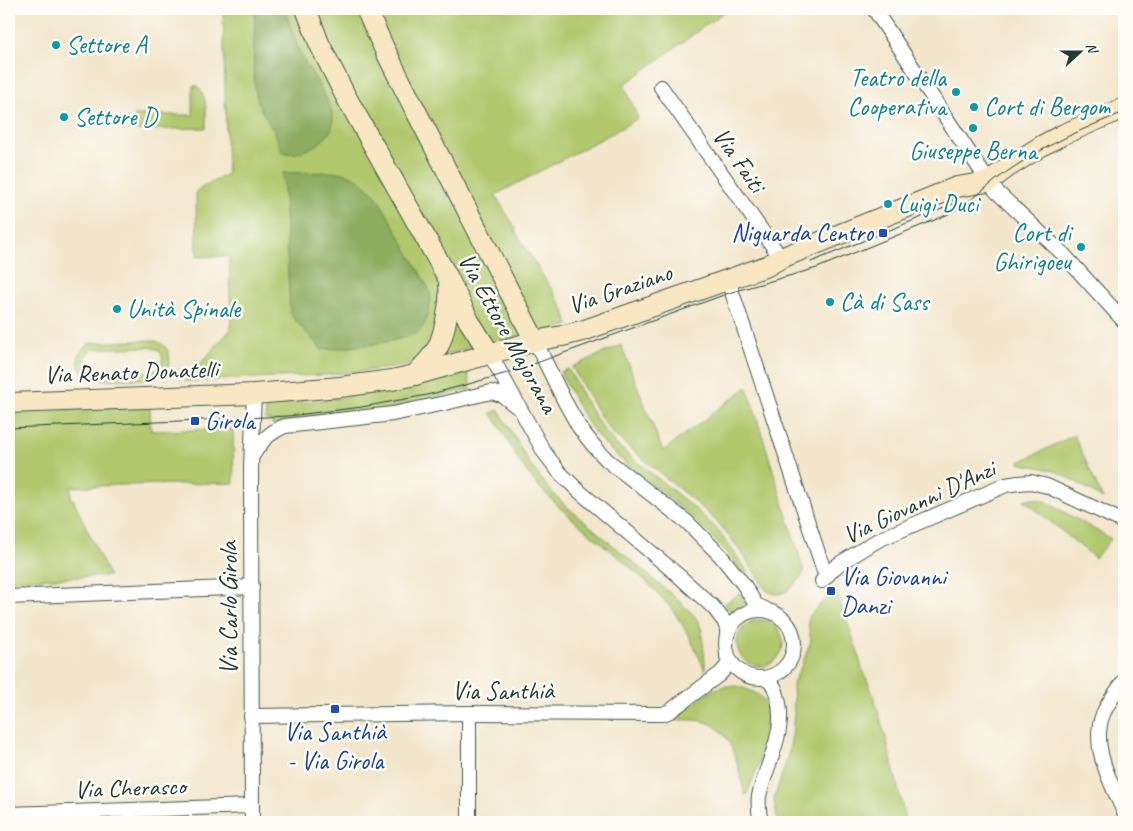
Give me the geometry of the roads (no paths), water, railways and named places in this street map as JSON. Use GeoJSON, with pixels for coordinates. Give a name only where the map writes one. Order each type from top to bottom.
{"type":"FeatureCollection","features":[{"type":"Feature","properties":{"kind":"main road","name":"Via Ettore Majorana"},"geometry":{"type":"LineString","coordinates":[[306,9],[319,43],[345,95],[447,276],[469,321],[490,354]]}},
{"type":"Feature","properties":{"kind":"main road","name":"Via Ettore Majorana"},"geometry":{"type":"LineString","coordinates":[[366,9],[405,90],[535,341]]}},
{"type":"Feature","properties":{"kind":"main road"},"geometry":{"type":"LineString","coordinates":[[988,182],[1043,145],[1124,108]]}},
{"type":"Feature","properties":{"kind":"main road","name":"Via Graziano"},"geometry":{"type":"LineString","coordinates":[[254,394],[349,386],[392,380],[535,341],[585,330],[767,266],[781,258],[957,187],[988,182]]}},
{"type":"Feature","properties":{"kind":"main road"},"geometry":{"type":"LineString","coordinates":[[415,374],[433,354],[441,339],[450,304],[447,276]]}},
{"type":"Feature","properties":{"kind":"main road","name":"Via Renato Donatelli"},"geometry":{"type":"LineString","coordinates":[[9,402],[254,394]]}},
{"type":"Feature","properties":{"kind":"street"},"geometry":{"type":"LineString","coordinates":[[874,9],[988,182],[1063,254],[1124,321]]}},
{"type":"Feature","properties":{"kind":"street","name":"Via Faiti"},"geometry":{"type":"LineString","coordinates":[[660,87],[781,258]]}},
{"type":"Feature","properties":{"kind":"street","name":"Via Giovanni D'Anzi"},"geometry":{"type":"LineString","coordinates":[[728,280],[824,579],[839,564],[878,540],[1006,485],[1030,482],[1048,486],[1124,522]]}},
{"type":"Feature","properties":{"kind":"street","name":"Via Ettore Majorana"},"geometry":{"type":"LineString","coordinates":[[535,341],[575,418],[593,445],[607,460],[687,522],[720,555],[756,605],[765,610]]}},
{"type":"Feature","properties":{"kind":"street","name":"Via Ettore Majorana"},"geometry":{"type":"LineString","coordinates":[[490,354],[544,452],[560,473],[713,607],[726,623],[727,633]]}},
{"type":"Feature","properties":{"kind":"street"},"geometry":{"type":"LineString","coordinates":[[252,456],[267,436],[285,426],[393,414],[491,392],[496,392],[508,398],[521,410]]}},
{"type":"Feature","properties":{"kind":"street","name":"Via Carlo Girola"},"geometry":{"type":"LineString","coordinates":[[252,822],[252,456],[254,394]]}},
{"type":"Feature","properties":{"kind":"street"},"geometry":{"type":"LineString","coordinates":[[9,597],[252,587]]}},
{"type":"Feature","properties":{"kind":"street"},"geometry":{"type":"LineString","coordinates":[[752,610],[765,610],[783,618],[793,635],[794,645],[788,663],[781,671],[763,678],[751,677],[741,673],[728,656],[725,645],[727,633],[732,623],[741,615],[752,610]]}},
{"type":"Feature","properties":{"kind":"street","name":"Via Santhià"},"geometry":{"type":"LineString","coordinates":[[252,716],[469,713],[663,714],[670,711],[720,674],[727,666],[728,656]]}},
{"type":"Feature","properties":{"kind":"street"},"geometry":{"type":"LineString","coordinates":[[761,822],[759,797],[776,744],[780,723],[780,707],[776,691],[769,681],[763,678]]}},
{"type":"Feature","properties":{"kind":"street"},"geometry":{"type":"LineString","coordinates":[[1124,681],[1103,716],[1099,738],[1104,762],[1124,812]]}},
{"type":"Feature","properties":{"kind":"street"},"geometry":{"type":"LineString","coordinates":[[469,713],[469,822]]}},
{"type":"Feature","properties":{"kind":"street","name":"Via Cherasco"},"geometry":{"type":"LineString","coordinates":[[9,814],[252,806]]}},
{"type":"Feature","properties":{"kind":"tram line"},"geometry":{"type":"LineString","coordinates":[[9,428],[288,416],[362,407],[427,395],[469,384],[517,370],[732,292],[817,268],[942,217],[962,206],[1027,158],[1054,143],[1124,112]]}},
{"type":"Feature","properties":{"kind":"tram line"},"geometry":{"type":"LineString","coordinates":[[811,262],[959,201]]}},
{"type":"Feature","properties":{"kind":"place","name":"Settore A"},"geometry":{"type":"Point","coordinates":[56,45]}},
{"type":"Feature","properties":{"kind":"place","name":"Teatro della Cooperativa"},"geometry":{"type":"Point","coordinates":[956,92]}},
{"type":"Feature","properties":{"kind":"place","name":"Cort di Bergom"},"geometry":{"type":"Point","coordinates":[974,107]}},
{"type":"Feature","properties":{"kind":"place","name":"Settore D"},"geometry":{"type":"Point","coordinates":[64,117]}},
{"type":"Feature","properties":{"kind":"place","name":"Giuseppe Berna"},"geometry":{"type":"Point","coordinates":[973,128]}},
{"type":"Feature","properties":{"kind":"place","name":"Luigi Duci"},"geometry":{"type":"Point","coordinates":[888,204]}},
{"type":"Feature","properties":{"kind":"place","name":"Niguarda Centro"},"geometry":{"type":"Point","coordinates":[883,233]}},
{"type":"Feature","properties":{"kind":"place","name":"Cort di Ghirigoeu"},"geometry":{"type":"Point","coordinates":[1081,247]}},
{"type":"Feature","properties":{"kind":"place","name":"Cà di Sass"},"geometry":{"type":"Point","coordinates":[830,302]}},
{"type":"Feature","properties":{"kind":"place","name":"Unità Spinale"},"geometry":{"type":"Point","coordinates":[117,309]}},
{"type":"Feature","properties":{"kind":"place","name":"Girola"},"geometry":{"type":"Point","coordinates":[195,421]}},
{"type":"Feature","properties":{"kind":"place","name":"Via Giovanni Danzi"},"geometry":{"type":"Point","coordinates":[831,591]}},
{"type":"Feature","properties":{"kind":"place","name":"Via Santhià - Via Girola"},"geometry":{"type":"Point","coordinates":[335,709]}}]}
